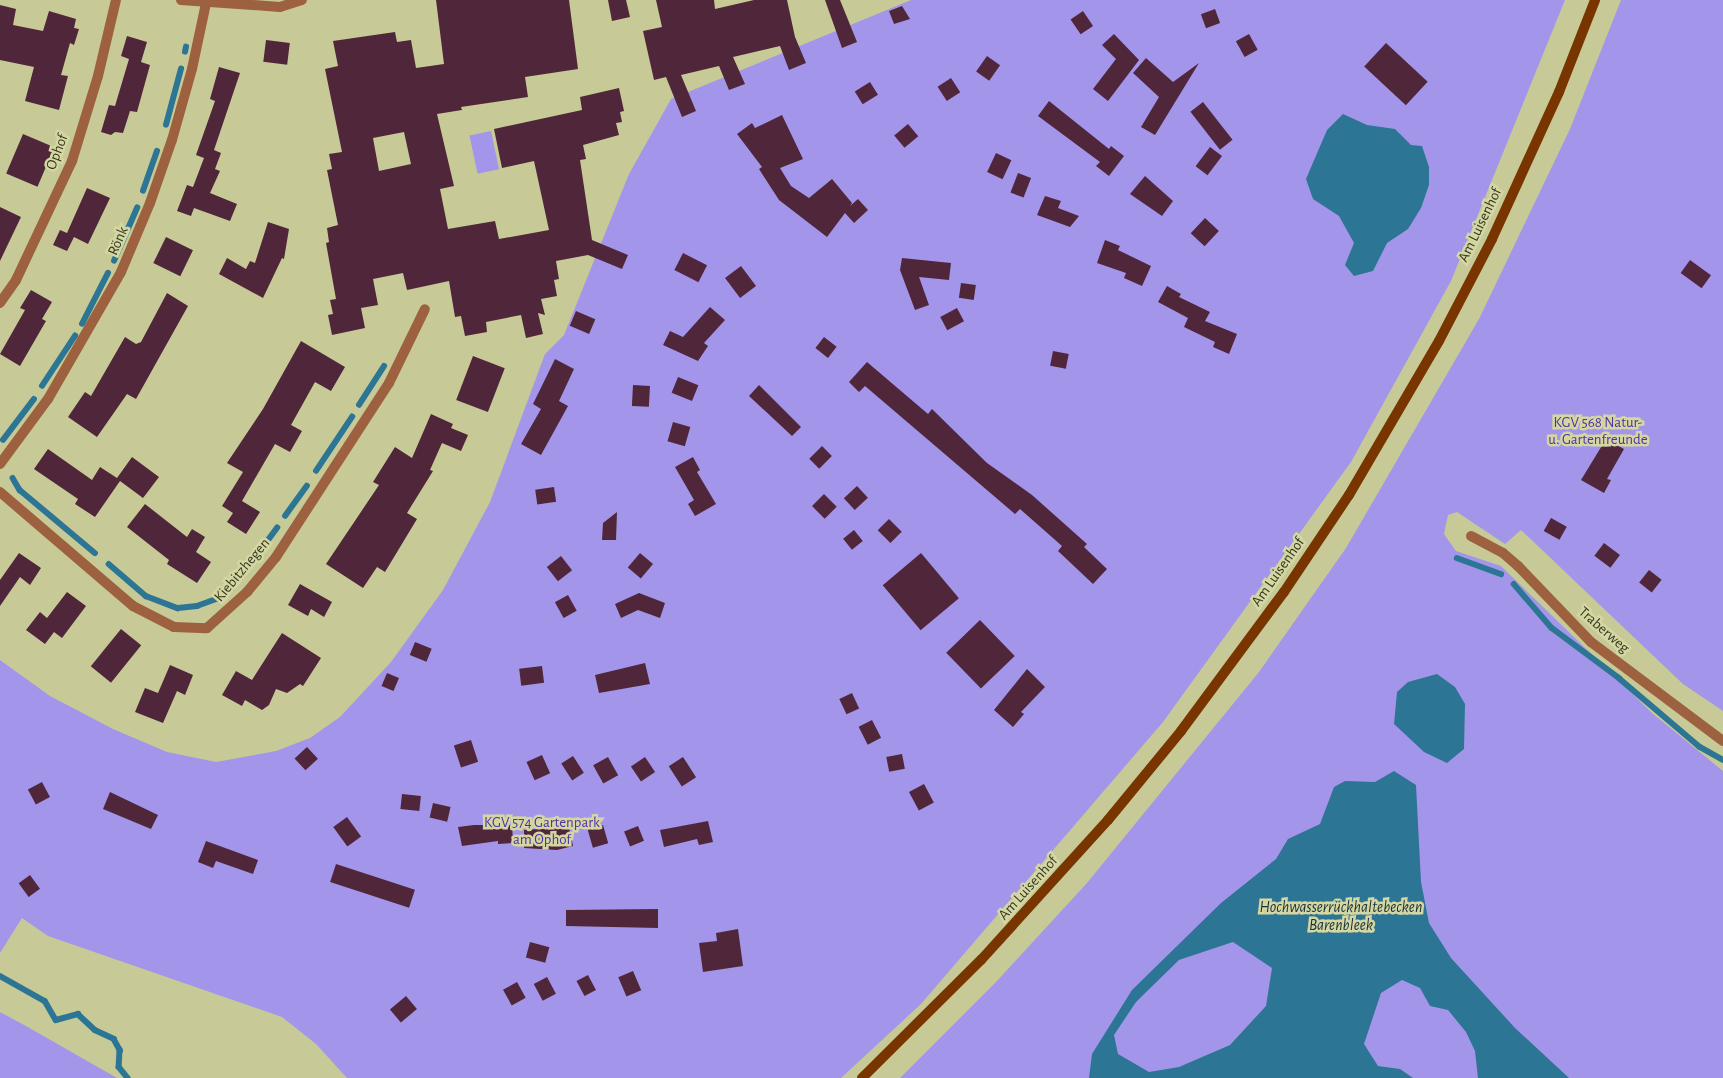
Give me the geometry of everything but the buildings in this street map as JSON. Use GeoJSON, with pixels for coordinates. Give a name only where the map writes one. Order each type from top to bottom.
{"type":"FeatureCollection","features":[{"type":"Feature","properties":{"kind":"main road","name":"Am Luisenhof"},"geometry":{"type":"LineString","coordinates":[[862,1078],[981,960],[1108,820],[1204,701],[1289,584],[1349,495],[1439,341],[1492,238],[1559,92],[1595,0]]}},
{"type":"Feature","properties":{"kind":"street","name":"Ophof"},"geometry":{"type":"LineString","coordinates":[[0,303],[16,280],[72,161],[98,76],[116,0]]}},
{"type":"Feature","properties":{"kind":"street"},"geometry":{"type":"LineString","coordinates":[[181,0],[280,7],[302,0]]}},
{"type":"Feature","properties":{"kind":"street","name":"Rönk"},"geometry":{"type":"LineString","coordinates":[[0,464],[48,399],[121,272],[172,140],[192,69],[206,3]]}},
{"type":"Feature","properties":{"kind":"street","name":"Kiebitzhegen"},"geometry":{"type":"LineString","coordinates":[[0,492],[133,606],[174,627],[207,628],[242,598],[276,557],[389,383],[425,309]]}},
{"type":"Feature","properties":{"kind":"street","name":"Traberweg"},"geometry":{"type":"LineString","coordinates":[[1471,536],[1502,553],[1518,566],[1591,642],[1723,740]]}},
{"type":"Feature","properties":{"kind":"green space","name":"KGV 574 Gartenpark am Ophof"},"geometry":{"type":"Polygon","coordinates":[[[911,0],[1565,0],[1451,281],[1351,462],[1163,722],[921,1004],[841,1078],[347,1078],[316,1044],[282,1017],[48,936],[22,918],[0,953],[0,660],[50,696],[113,729],[167,752],[216,762],[276,751],[310,738],[340,717],[391,662],[443,590],[490,502],[545,354],[564,335],[629,174],[671,99],[911,0]]]}},
{"type":"Feature","properties":{"kind":"green space","name":"KGV 568 Natur- u. Gartenfreunde"},"geometry":{"type":"Polygon","coordinates":[[[1621,0],[1723,0],[1723,711],[1683,684],[1521,530],[1505,544],[1457,512],[1448,515],[1444,534],[1456,551],[1501,566],[1652,713],[1723,771],[1723,1078],[900,1078],[996,982],[1087,883],[1259,672],[1346,548],[1479,319],[1570,129],[1621,0]]]}},
{"type":"Feature","properties":{"kind":"green space"},"geometry":{"type":"Polygon","coordinates":[[[491,131],[499,169],[478,174],[469,136],[491,131]]]}},
{"type":"Feature","properties":{"kind":"green space"},"geometry":{"type":"Polygon","coordinates":[[[0,1012],[26,1026],[117,1078],[0,1078],[0,1012]]]}},
{"type":"Feature","properties":{"kind":"water"},"geometry":{"type":"Polygon","coordinates":[[[1343,114],[1367,125],[1395,129],[1411,145],[1422,146],[1429,167],[1429,185],[1421,208],[1408,229],[1387,243],[1373,271],[1354,276],[1345,265],[1354,243],[1339,216],[1313,199],[1306,179],[1327,130],[1343,114]]]}},
{"type":"Feature","properties":{"kind":"water"},"geometry":{"type":"Polygon","coordinates":[[[1437,674],[1455,687],[1465,704],[1464,749],[1447,763],[1424,752],[1394,724],[1397,692],[1408,682],[1437,674]]]}},
{"type":"Feature","properties":{"kind":"water","name":"Hochwasserrückhaltebecken Barenbleek"},"geometry":{"type":"Polygon","coordinates":[[[1394,771],[1416,785],[1421,882],[1429,923],[1451,958],[1515,1028],[1569,1078],[1478,1078],[1475,1051],[1466,1032],[1448,1010],[1430,1006],[1420,988],[1402,980],[1381,993],[1364,1044],[1378,1066],[1400,1069],[1413,1078],[1089,1078],[1092,1054],[1132,990],[1221,903],[1276,859],[1288,839],[1320,824],[1334,787],[1345,781],[1375,782],[1394,771]],[[1233,942],[1179,960],[1136,1002],[1114,1035],[1118,1054],[1149,1072],[1179,1067],[1230,1045],[1266,1006],[1272,968],[1233,942]]]}},
{"type":"Feature","properties":{"kind":"waterway"},"geometry":{"type":"LineString","coordinates":[[185,52],[186,47]]}},
{"type":"Feature","properties":{"kind":"waterway"},"geometry":{"type":"LineString","coordinates":[[166,125],[181,69]]}},
{"type":"Feature","properties":{"kind":"waterway"},"geometry":{"type":"LineString","coordinates":[[143,191],[157,151]]}},
{"type":"Feature","properties":{"kind":"waterway"},"geometry":{"type":"LineString","coordinates":[[114,261],[137,208]]}},
{"type":"Feature","properties":{"kind":"waterway"},"geometry":{"type":"LineString","coordinates":[[82,324],[108,273]]}},
{"type":"Feature","properties":{"kind":"waterway"},"geometry":{"type":"LineString","coordinates":[[42,386],[75,336]]}},
{"type":"Feature","properties":{"kind":"waterway"},"geometry":{"type":"LineString","coordinates":[[359,405],[384,366]]}},
{"type":"Feature","properties":{"kind":"waterway"},"geometry":{"type":"LineString","coordinates":[[3,440],[34,399]]}},
{"type":"Feature","properties":{"kind":"waterway"},"geometry":{"type":"LineString","coordinates":[[316,471],[352,417]]}},
{"type":"Feature","properties":{"kind":"waterway"},"geometry":{"type":"LineString","coordinates":[[13,478],[20,490],[95,553]]}},
{"type":"Feature","properties":{"kind":"waterway"},"geometry":{"type":"LineString","coordinates":[[285,516],[307,486]]}},
{"type":"Feature","properties":{"kind":"waterway"},"geometry":{"type":"LineString","coordinates":[[241,577],[277,528]]}},
{"type":"Feature","properties":{"kind":"waterway"},"geometry":{"type":"LineString","coordinates":[[1457,558],[1501,574]]}},
{"type":"Feature","properties":{"kind":"waterway"},"geometry":{"type":"LineString","coordinates":[[109,564],[146,596],[178,608],[197,606],[216,599],[232,588]]}},
{"type":"Feature","properties":{"kind":"waterway"},"geometry":{"type":"LineString","coordinates":[[1514,584],[1552,628],[1619,678],[1700,747],[1723,760]]}},
{"type":"Feature","properties":{"kind":"waterway"},"geometry":{"type":"LineString","coordinates":[[0,976],[45,1001],[56,1020],[78,1014],[95,1030],[114,1039],[120,1050],[119,1067],[128,1078]]}}]}
